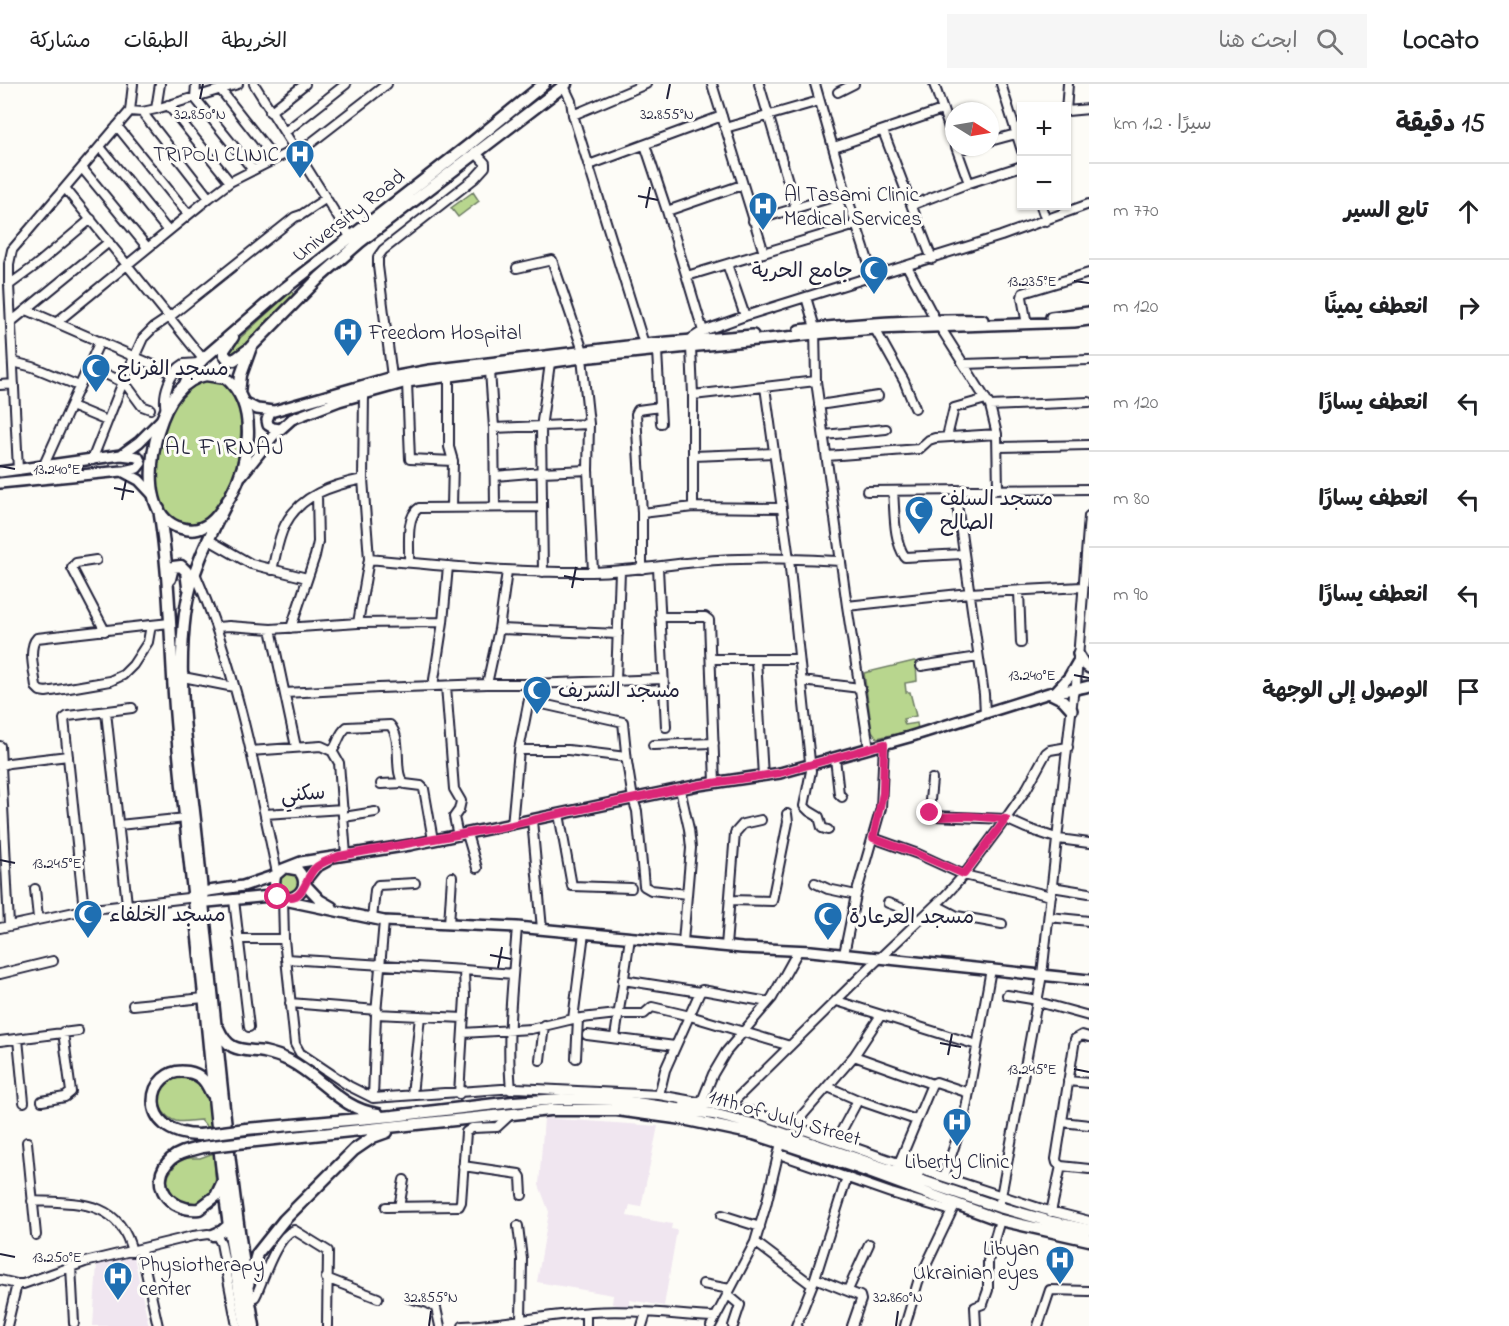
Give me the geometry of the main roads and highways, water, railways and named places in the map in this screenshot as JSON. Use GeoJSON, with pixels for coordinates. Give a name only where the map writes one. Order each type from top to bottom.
{"type":"FeatureCollection","features":[{"type":"Feature","properties":{"kind":"highway","name":"University Road"},"geometry":{"type":"LineString","coordinates":[[185,384],[201,361],[284,289],[544,84]]}},
{"type":"Feature","properties":{"kind":"highway","name":"University Road"},"geometry":{"type":"LineString","coordinates":[[241,397],[241,375],[251,347],[312,284],[476,152],[565,85]]}},
{"type":"Feature","properties":{"kind":"highway"},"geometry":{"type":"LineString","coordinates":[[242,325],[228,344],[224,354],[228,359],[234,360],[251,347]]}},
{"type":"Feature","properties":{"kind":"highway"},"geometry":{"type":"LineString","coordinates":[[246,1326],[229,1225],[213,1097],[196,898],[183,677],[183,633],[189,593],[209,540],[238,480],[247,447],[247,421],[241,397],[226,378],[218,375],[200,376],[185,384],[172,400],[164,415],[153,453],[153,482],[163,535],[175,707],[186,818],[196,898],[215,1020],[238,1228],[254,1326]]}},
{"type":"Feature","properties":{"kind":"highway"},"geometry":{"type":"LineString","coordinates":[[159,509],[168,522],[180,528],[192,530],[211,522],[226,504]]}},
{"type":"Feature","properties":{"kind":"highway"},"geometry":{"type":"LineString","coordinates":[[168,594],[171,572],[173,567],[178,565],[186,571],[189,593]]}},
{"type":"Feature","properties":{"kind":"highway"},"geometry":{"type":"LineString","coordinates":[[215,1020],[226,1042],[232,1047],[278,1056],[307,1071],[339,1097],[357,1108],[372,1114],[393,1116]]}},
{"type":"Feature","properties":{"kind":"highway","name":"11th of July Street"},"geometry":{"type":"LineString","coordinates":[[213,1097],[204,1079],[195,1074],[182,1071],[171,1074],[163,1079],[155,1093],[156,1114],[163,1125],[183,1134],[200,1135],[393,1116],[406,1122],[513,1102],[606,1099],[667,1106],[722,1115],[761,1126],[859,1164],[954,1207],[1089,1240]]}},
{"type":"Feature","properties":{"kind":"highway"},"geometry":{"type":"LineString","coordinates":[[667,1106],[706,1102]]}},
{"type":"Feature","properties":{"kind":"highway","name":"11th of July Street"},"geometry":{"type":"LineString","coordinates":[[223,1181],[216,1196],[199,1209],[178,1206],[169,1201],[164,1193],[162,1175],[171,1159],[187,1151],[203,1147],[406,1122],[582,1109],[617,1110],[726,1127],[1000,1202],[1052,1222],[1089,1230]]}},
{"type":"Feature","properties":{"kind":"highway"},"geometry":{"type":"LineString","coordinates":[[248,1293],[257,1254],[284,1220],[354,1150],[373,1137],[406,1122]]}},
{"type":"Feature","properties":{"kind":"highway"},"geometry":{"type":"LineString","coordinates":[[899,1163],[913,1172],[927,1176],[935,1185]]}},
{"type":"Feature","properties":{"kind":"highway"},"geometry":{"type":"LineString","coordinates":[[213,1235],[229,1225]]}},
{"type":"Feature","properties":{"kind":"main road"},"geometry":{"type":"LineString","coordinates":[[238,480],[280,429],[304,413],[364,393],[407,382],[550,363],[644,344],[691,343],[828,330],[1026,319],[1089,312]]}},
{"type":"Feature","properties":{"kind":"main road"},"geometry":{"type":"LineString","coordinates":[[828,330],[875,329],[938,323],[1089,320]]}},
{"type":"Feature","properties":{"kind":"main road"},"geometry":{"type":"LineString","coordinates":[[241,397],[257,410],[270,412],[294,407],[392,377],[440,369],[583,355],[657,351],[691,343]]}},
{"type":"Feature","properties":{"kind":"main road"},"geometry":{"type":"LineString","coordinates":[[270,412],[268,425],[273,429],[280,429]]}},
{"type":"Feature","properties":{"kind":"main road"},"geometry":{"type":"LineString","coordinates":[[121,455],[139,442],[164,415]]}},
{"type":"Feature","properties":{"kind":"main road"},"geometry":{"type":"LineString","coordinates":[[0,472],[121,455],[138,457],[141,463],[137,468],[122,471],[0,483]]}},
{"type":"Feature","properties":{"kind":"main road"},"geometry":{"type":"LineString","coordinates":[[122,471],[139,480],[154,496]]}},
{"type":"Feature","properties":{"kind":"main road"},"geometry":{"type":"LineString","coordinates":[[1052,692],[1069,678],[1077,658],[1089,668]]}},
{"type":"Feature","properties":{"kind":"main road"},"geometry":{"type":"LineString","coordinates":[[1074,688],[1089,681]]}},
{"type":"Feature","properties":{"kind":"main road"},"geometry":{"type":"LineString","coordinates":[[196,898],[243,886],[301,862],[463,835],[680,789],[763,776],[810,765],[1052,692],[1089,686]]}},
{"type":"Feature","properties":{"kind":"main road"},"geometry":{"type":"LineString","coordinates":[[1052,692],[1064,700],[1072,710]]}},
{"type":"Feature","properties":{"kind":"main road"},"geometry":{"type":"LineString","coordinates":[[196,898],[234,900],[298,895],[304,882],[316,867],[343,855]]}},
{"type":"Feature","properties":{"kind":"main road"},"geometry":{"type":"LineString","coordinates":[[280,872],[298,870],[304,882],[325,904],[349,911],[356,916]]}},
{"type":"Feature","properties":{"kind":"main road"},"geometry":{"type":"LineString","coordinates":[[280,872],[274,886],[289,901],[384,921],[517,927],[726,946],[882,957],[1089,980]]}},
{"type":"Feature","properties":{"kind":"place","name":"TRIPOLI CLINIC"},"geometry":{"type":"Point","coordinates":[300,180]}},
{"type":"Feature","properties":{"kind":"place","name":"Al Tasami Clinic Medical Services"},"geometry":{"type":"Point","coordinates":[763,232]}},
{"type":"Feature","properties":{"kind":"place","name":"جامع الحرية"},"geometry":{"type":"Point","coordinates":[874,296]}},
{"type":"Feature","properties":{"kind":"place","name":"Freedom Hospital"},"geometry":{"type":"Point","coordinates":[348,358]}},
{"type":"Feature","properties":{"kind":"place","name":"مسجد الفرناج"},"geometry":{"type":"Point","coordinates":[96,394]}},
{"type":"Feature","properties":{"kind":"place","name":"مسجد السلف الصالح"},"geometry":{"type":"Point","coordinates":[919,536]}},
{"type":"Feature","properties":{"kind":"place","name":"مسجد الشريف"},"geometry":{"type":"Point","coordinates":[537,716]}},
{"type":"Feature","properties":{"kind":"place","name":"مسجد الخلفاء"},"geometry":{"type":"Point","coordinates":[88,940]}},
{"type":"Feature","properties":{"kind":"place","name":"مسجد العرعارة"},"geometry":{"type":"Point","coordinates":[828,942]}},
{"type":"Feature","properties":{"kind":"place","name":"Liberty Clinic"},"geometry":{"type":"Point","coordinates":[957,1148]}},
{"type":"Feature","properties":{"kind":"place","name":"Libyan Ukrainian eyes"},"geometry":{"type":"Point","coordinates":[1060,1286]}},
{"type":"Feature","properties":{"kind":"place","name":"Physiotherapy center"},"geometry":{"type":"Point","coordinates":[118,1302]}},
{"type":"Feature","properties":{"kind":"district","name":"AL FIRNAJ"},"geometry":{"type":"Point","coordinates":[225,446]}}]}
